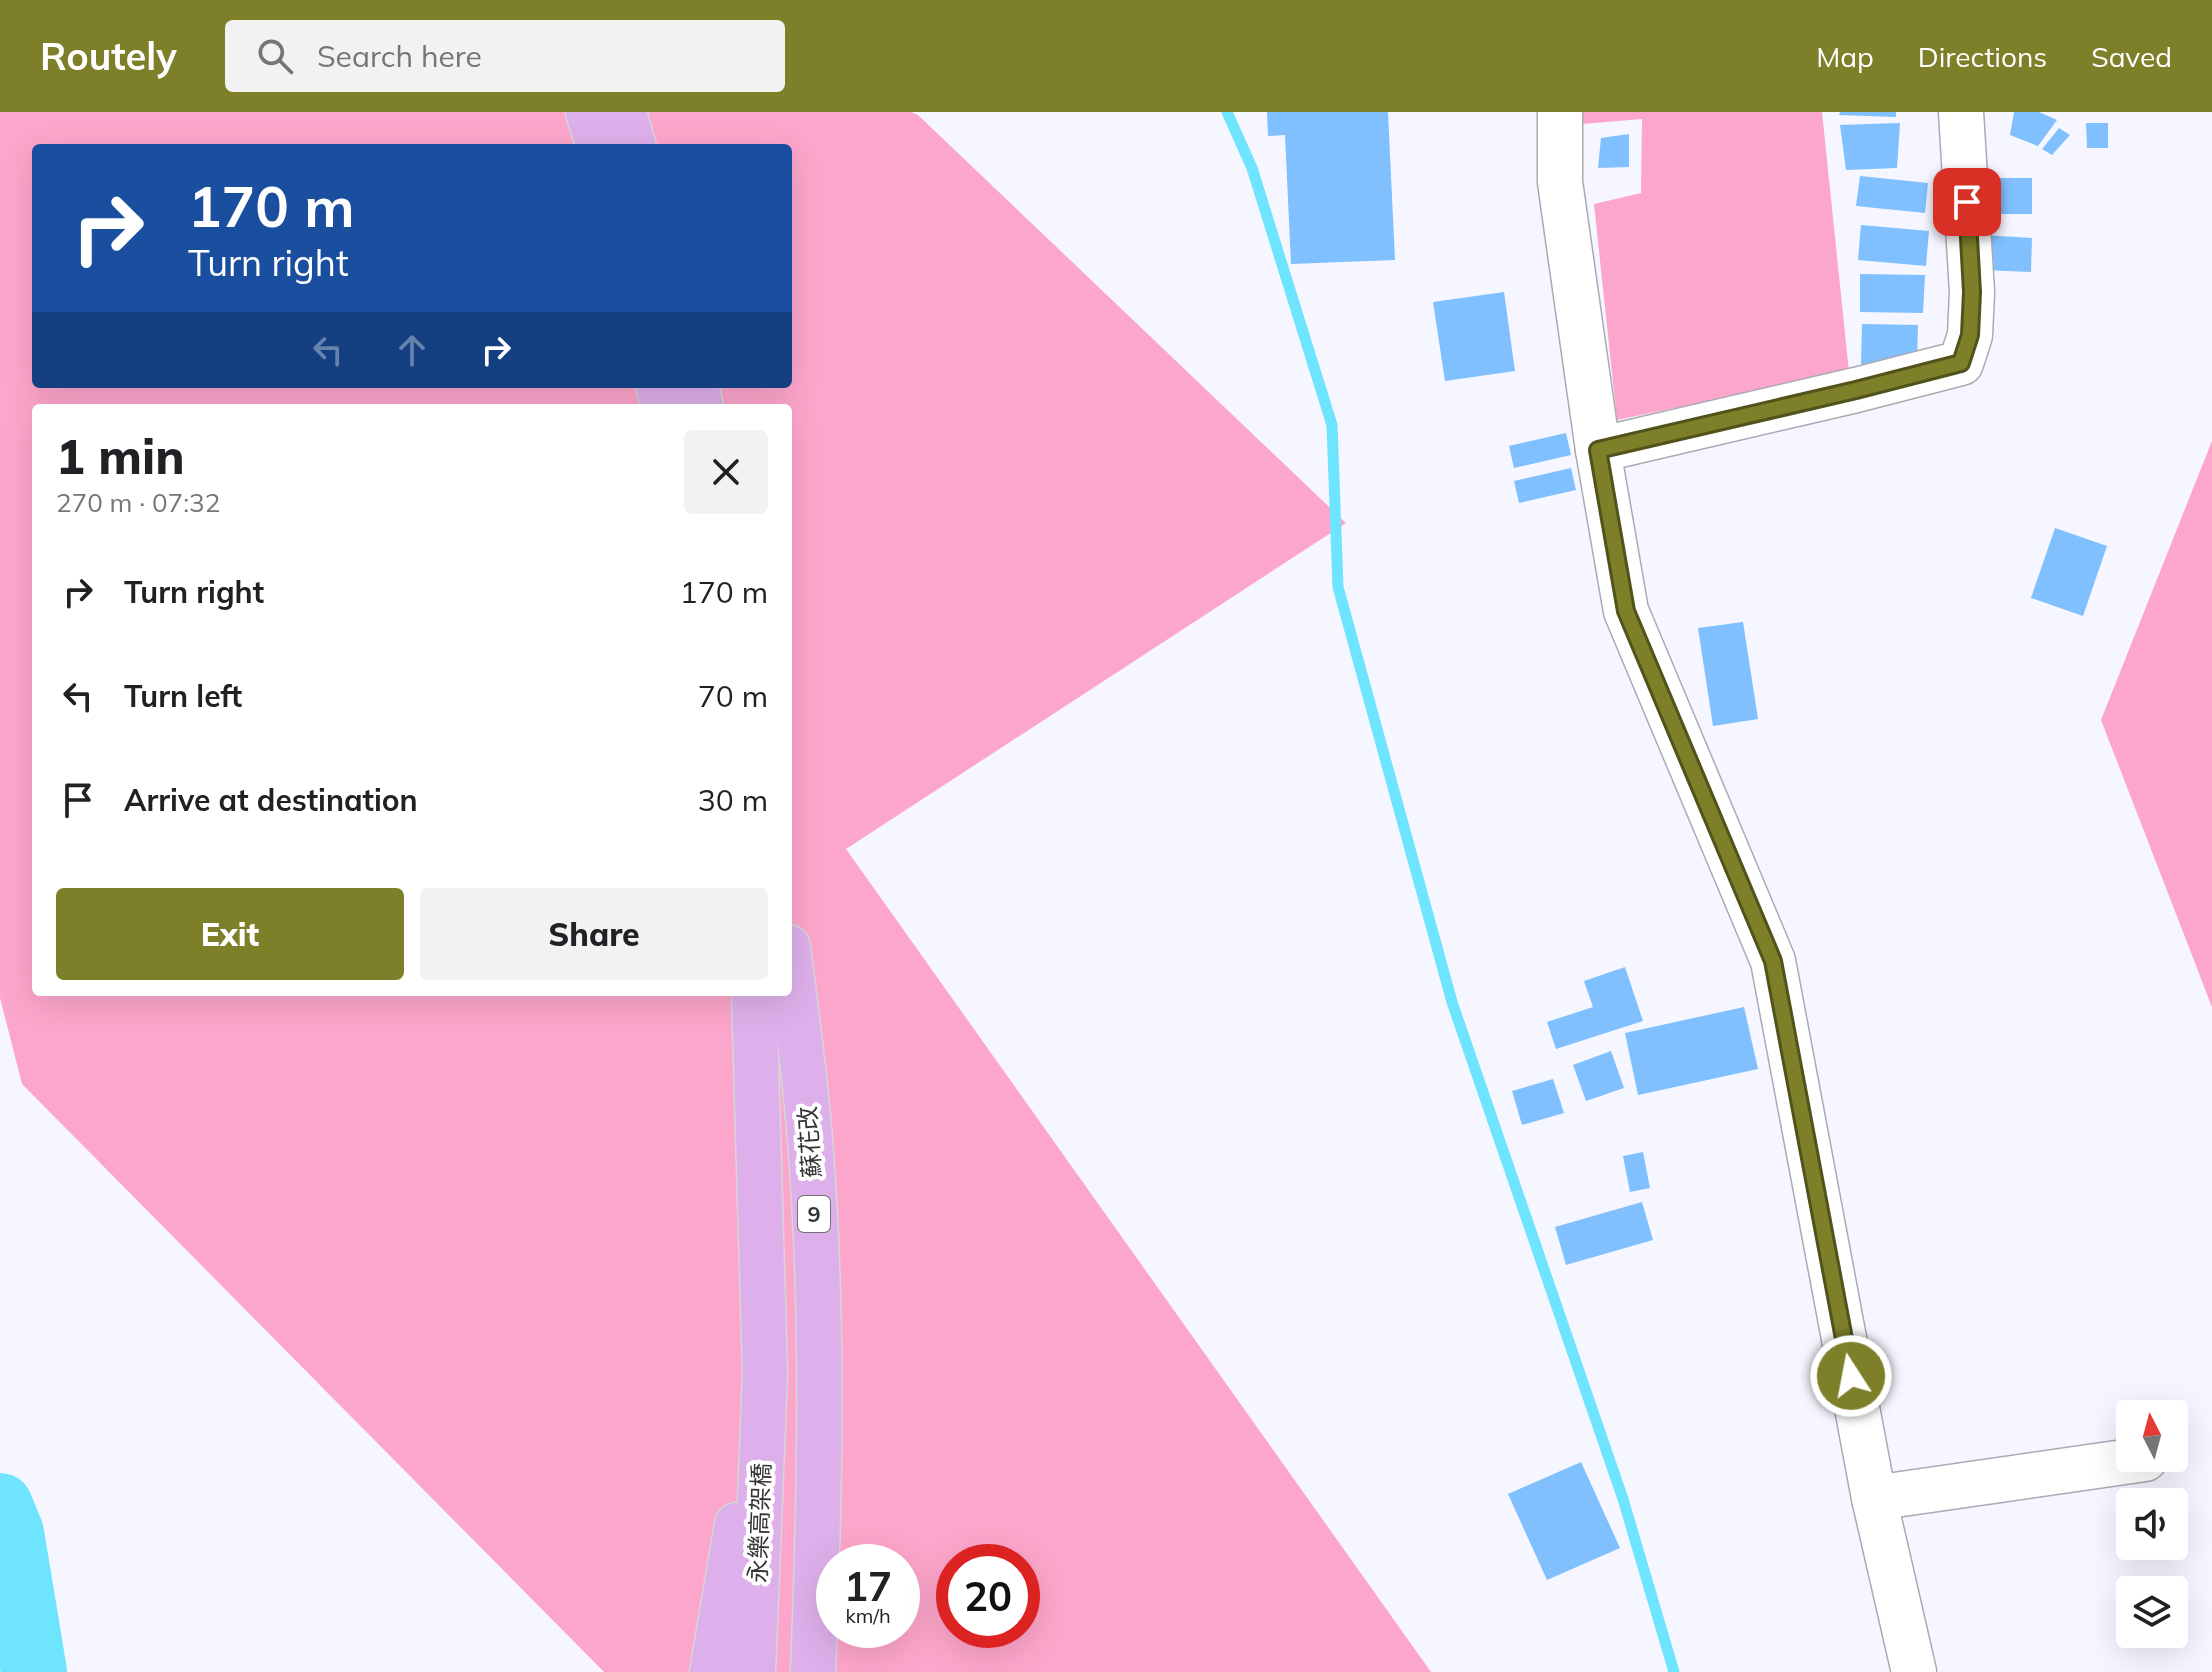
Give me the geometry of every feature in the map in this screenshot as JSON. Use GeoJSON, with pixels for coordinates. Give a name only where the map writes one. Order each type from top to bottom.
{"type":"FeatureCollection","features":[{"type":"Feature","properties":{"kind":"main road"},"geometry":{"type":"LineString","coordinates":[[588,112],[598,144]]}},
{"type":"Feature","properties":{"kind":"main road"},"geometry":{"type":"LineString","coordinates":[[624,112],[633,144]]}},
{"type":"Feature","properties":{"kind":"main road","name":"蘇花改"},"geometry":{"type":"LineString","coordinates":[[765,1374],[772,996]]}},
{"type":"Feature","properties":{"kind":"main road","name":"蘇花改"},"geometry":{"type":"LineString","coordinates":[[776,996],[810,1139],[817,1287],[818,1440],[813,1672]]}},
{"type":"Feature","properties":{"kind":"main road"},"geometry":{"type":"LineString","coordinates":[[712,1672],[765,1374]]}},
{"type":"Feature","properties":{"kind":"main road","name":"永樂高架橋"},"geometry":{"type":"LineString","coordinates":[[753,1672],[765,1374]]}},
{"type":"Feature","properties":{"kind":"lane"},"geometry":{"type":"LineString","coordinates":[[1560,112],[1560,182],[1598,450],[1626,611],[1773,961],[1874,1498],[1914,1672]]}},
{"type":"Feature","properties":{"kind":"lane"},"geometry":{"type":"LineString","coordinates":[[1598,450],[1961,363],[1970,335],[1972,292],[1961,112]]}},
{"type":"Feature","properties":{"kind":"lane"},"geometry":{"type":"LineString","coordinates":[[1874,1498],[2116,1463]]}},
{"type":"Feature","properties":{"kind":"shaded area"},"geometry":{"type":"Polygon","coordinates":[[[0,112],[911,112],[918,115],[1346,523],[846,849],[1431,1672],[604,1672],[22,1084],[0,998],[0,112]]]}},
{"type":"Feature","properties":{"kind":"shaded area"},"geometry":{"type":"Polygon","coordinates":[[[1581,112],[1822,112],[1849,372],[1617,420],[1594,204],[1641,193],[1642,119],[1582,124],[1581,112]]]}},
{"type":"Feature","properties":{"kind":"shaded area"},"geometry":{"type":"Polygon","coordinates":[[[2212,441],[2212,1007],[2101,720],[2212,441]]]}},
{"type":"Feature","properties":{"kind":"building"},"geometry":{"type":"Polygon","coordinates":[[[1267,112],[1388,112],[1395,260],[1291,264],[1285,135],[1268,136],[1267,112]]]}},
{"type":"Feature","properties":{"kind":"building"},"geometry":{"type":"Polygon","coordinates":[[[1840,112],[1896,112],[1896,117],[1839,115],[1840,112]]]}},
{"type":"Feature","properties":{"kind":"building"},"geometry":{"type":"Polygon","coordinates":[[[2014,112],[2039,112],[2057,120],[2038,146],[2010,135],[2014,112]]]}},
{"type":"Feature","properties":{"kind":"building"},"geometry":{"type":"Polygon","coordinates":[[[1900,123],[1897,168],[1846,170],[1840,125],[1900,123]]]}},
{"type":"Feature","properties":{"kind":"building"},"geometry":{"type":"Polygon","coordinates":[[[2086,123],[2108,123],[2108,148],[2087,148],[2086,123]]]}},
{"type":"Feature","properties":{"kind":"building"},"geometry":{"type":"Polygon","coordinates":[[[2059,128],[2070,135],[2052,155],[2042,149],[2059,128]]]}},
{"type":"Feature","properties":{"kind":"building"},"geometry":{"type":"Polygon","coordinates":[[[1629,134],[1629,167],[1598,168],[1601,138],[1629,134]]]}},
{"type":"Feature","properties":{"kind":"building"},"geometry":{"type":"Polygon","coordinates":[[[1860,176],[1928,183],[1925,213],[1856,206],[1860,176]]]}},
{"type":"Feature","properties":{"kind":"building"},"geometry":{"type":"Polygon","coordinates":[[[1981,178],[2032,178],[2032,214],[1981,214],[1981,178]]]}},
{"type":"Feature","properties":{"kind":"building"},"geometry":{"type":"Polygon","coordinates":[[[1861,225],[1929,231],[1926,266],[1858,260],[1861,225]]]}},
{"type":"Feature","properties":{"kind":"building"},"geometry":{"type":"Polygon","coordinates":[[[1984,235],[2032,238],[2031,272],[1982,270],[1984,235]]]}},
{"type":"Feature","properties":{"kind":"building"},"geometry":{"type":"Polygon","coordinates":[[[1860,274],[1925,275],[1923,313],[1860,312],[1860,274]]]}},
{"type":"Feature","properties":{"kind":"building"},"geometry":{"type":"Polygon","coordinates":[[[1504,292],[1515,371],[1445,381],[1433,302],[1504,292]]]}},
{"type":"Feature","properties":{"kind":"building"},"geometry":{"type":"Polygon","coordinates":[[[1862,324],[1918,325],[1917,366],[1861,364],[1862,324]]]}},
{"type":"Feature","properties":{"kind":"building"},"geometry":{"type":"Polygon","coordinates":[[[1566,433],[1571,455],[1514,468],[1509,446],[1566,433]]]}},
{"type":"Feature","properties":{"kind":"building"},"geometry":{"type":"Polygon","coordinates":[[[1571,468],[1576,490],[1519,503],[1514,481],[1571,468]]]}},
{"type":"Feature","properties":{"kind":"building"},"geometry":{"type":"Polygon","coordinates":[[[2055,528],[2107,546],[2083,616],[2031,598],[2055,528]]]}},
{"type":"Feature","properties":{"kind":"building"},"geometry":{"type":"Polygon","coordinates":[[[1743,622],[1758,719],[1713,726],[1698,628],[1743,622]]]}},
{"type":"Feature","properties":{"kind":"building"},"geometry":{"type":"Polygon","coordinates":[[[1625,967],[1643,1021],[1556,1049],[1547,1022],[1593,1007],[1584,981],[1625,967]]]}},
{"type":"Feature","properties":{"kind":"building"},"geometry":{"type":"Polygon","coordinates":[[[1744,1007],[1758,1069],[1638,1095],[1625,1033],[1744,1007]]]}},
{"type":"Feature","properties":{"kind":"building"},"geometry":{"type":"Polygon","coordinates":[[[1611,1051],[1624,1088],[1586,1101],[1573,1065],[1611,1051]]]}},
{"type":"Feature","properties":{"kind":"building"},"geometry":{"type":"Polygon","coordinates":[[[1553,1079],[1564,1113],[1522,1125],[1512,1091],[1553,1079]]]}},
{"type":"Feature","properties":{"kind":"building"},"geometry":{"type":"Polygon","coordinates":[[[1643,1152],[1650,1188],[1630,1192],[1623,1156],[1643,1152]]]}},
{"type":"Feature","properties":{"kind":"building"},"geometry":{"type":"Polygon","coordinates":[[[1642,1202],[1653,1240],[1566,1265],[1555,1227],[1642,1202]]]}},
{"type":"Feature","properties":{"kind":"building"},"geometry":{"type":"Polygon","coordinates":[[[1581,1462],[1620,1548],[1547,1580],[1508,1494],[1581,1462]]]}},
{"type":"Feature","properties":{"kind":"waterway"},"geometry":{"type":"LineString","coordinates":[[1227,112],[1252,168],[1332,425],[1338,587],[1452,1002],[1623,1499],[1674,1672]]}},
{"type":"Feature","properties":{"kind":"waterway"},"geometry":{"type":"LineString","coordinates":[[0,1506],[11,1533],[34,1672]]}},
{"type":"Feature","properties":{"kind":"route"},"geometry":{"type":"LineString","coordinates":[[1851,1376],[1773,961],[1626,611],[1598,450],[1961,363],[1970,335],[1972,292],[1967,202]]}}]}
